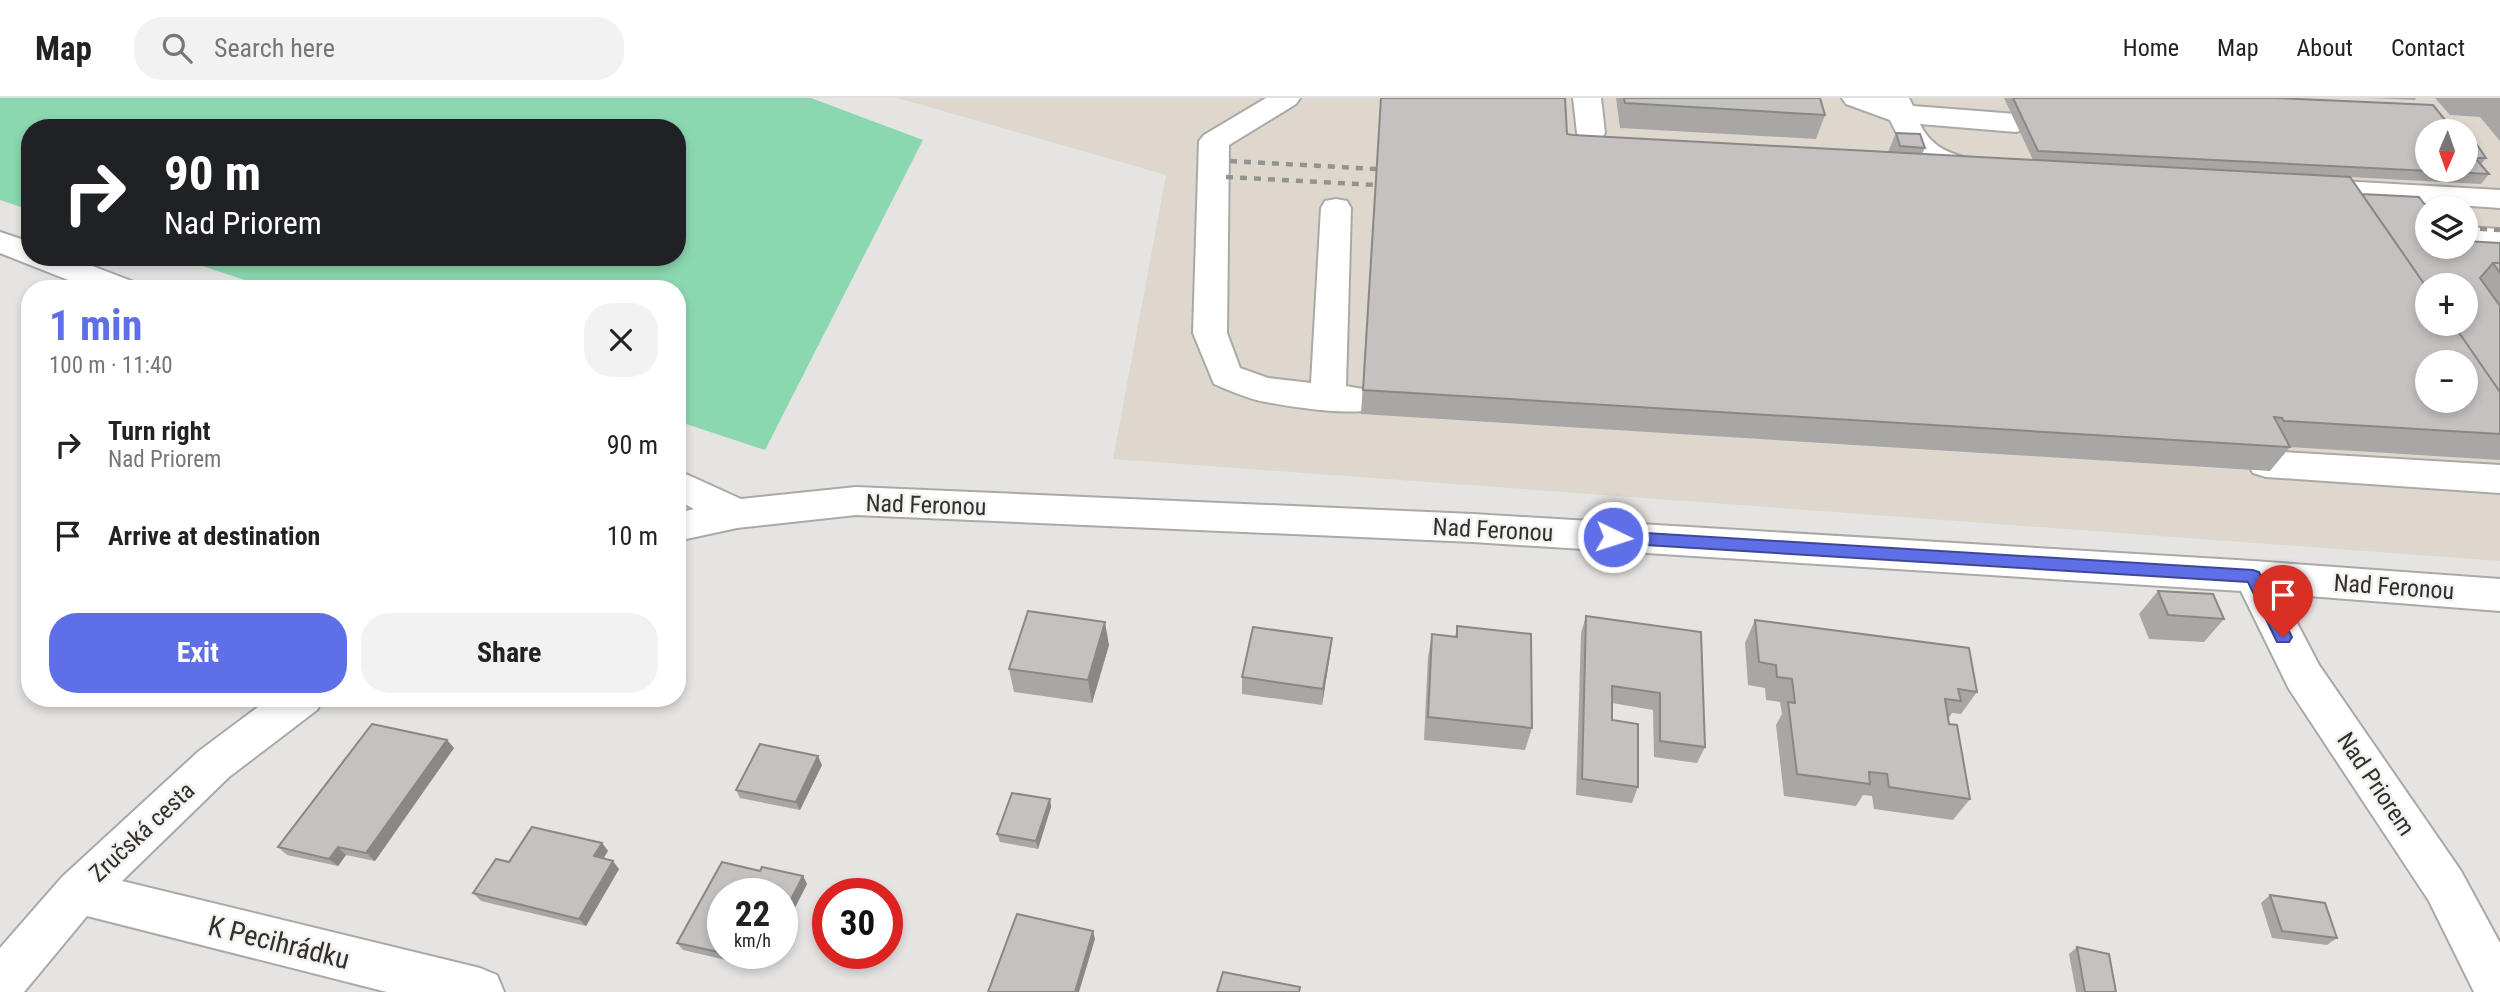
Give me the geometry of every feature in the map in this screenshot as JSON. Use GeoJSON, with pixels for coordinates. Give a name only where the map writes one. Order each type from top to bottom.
{"type":"FeatureCollection","features":[{"type":"Feature","properties":{"kind":"street"},"geometry":{"type":"LineString","coordinates":[[1286,98],[1214,141],[1210,333],[1226,376],[1265,390],[1362,400]]}},
{"type":"Feature","properties":{"kind":"street"},"geometry":{"type":"LineString","coordinates":[[1587,98],[1600,139]]}},
{"type":"Feature","properties":{"kind":"street"},"geometry":{"type":"LineString","coordinates":[[1856,98],[2016,124]]}},
{"type":"Feature","properties":{"kind":"street"},"geometry":{"type":"LineString","coordinates":[[1898,106],[1909,135],[1924,153]]}},
{"type":"Feature","properties":{"kind":"street"},"geometry":{"type":"LineString","coordinates":[[1886,153],[1924,153],[1946,163],[2010,171]]}},
{"type":"Feature","properties":{"kind":"street"},"geometry":{"type":"LineString","coordinates":[[2278,186],[2500,199]]}},
{"type":"Feature","properties":{"kind":"street"},"geometry":{"type":"LineString","coordinates":[[1328,398],[1336,208]]}},
{"type":"Feature","properties":{"kind":"street"},"geometry":{"type":"LineString","coordinates":[[2478,238],[2500,239]]}},
{"type":"Feature","properties":{"kind":"street"},"geometry":{"type":"LineString","coordinates":[[0,242],[21,250]]}},
{"type":"Feature","properties":{"kind":"street"},"geometry":{"type":"LineString","coordinates":[[62,266],[98,280]]}},
{"type":"Feature","properties":{"kind":"street"},"geometry":{"type":"LineString","coordinates":[[2266,464],[2500,479]]}},
{"type":"Feature","properties":{"kind":"street"},"geometry":{"type":"LineString","coordinates":[[686,488],[737,514]]}},
{"type":"Feature","properties":{"kind":"street","name":"Nad Feronou"},"geometry":{"type":"LineString","coordinates":[[737,514],[870,502],[1474,528],[2253,576],[2500,595]]}},
{"type":"Feature","properties":{"kind":"street"},"geometry":{"type":"LineString","coordinates":[[686,525],[737,514]]}},
{"type":"Feature","properties":{"kind":"street","name":"Nad Priorem"},"geometry":{"type":"LineString","coordinates":[[2253,576],[2304,677],[2445,886],[2500,992]]}},
{"type":"Feature","properties":{"kind":"street","name":"Zručská cesta"},"geometry":{"type":"LineString","coordinates":[[0,984],[78,892],[214,764],[290,707]]}},
{"type":"Feature","properties":{"kind":"street","name":"K Pecihrádku"},"geometry":{"type":"LineString","coordinates":[[78,892],[480,992]]}},
{"type":"Feature","properties":{"kind":"shaded area"},"geometry":{"type":"Polygon","coordinates":[[[898,98],[2500,98],[2500,561],[1113,459],[1166,175],[898,98]]]}},
{"type":"Feature","properties":{"kind":"green space"},"geometry":{"type":"Polygon","coordinates":[[[0,98],[811,98],[923,140],[765,450],[686,424],[686,280],[245,280],[202,266],[686,266],[686,119],[21,119],[21,207],[0,200],[0,98]]]}},
{"type":"Feature","properties":{"kind":"building"},"geometry":{"type":"Polygon","coordinates":[[[1381,98],[1565,98],[1567,134],[1573,135],[2350,177],[2417,273],[2415,336],[2461,336],[2471,350],[2415,350],[2415,413],[2478,413],[2478,360],[2500,392],[2500,434],[2284,421],[2274,417],[2290,447],[1363,390],[1381,98]]]}},
{"type":"Feature","properties":{"kind":"building"},"geometry":{"type":"Polygon","coordinates":[[[1624,98],[1820,98],[1825,115],[1625,103],[1624,98]]]}},
{"type":"Feature","properties":{"kind":"building"},"geometry":{"type":"Polygon","coordinates":[[[2013,98],[2276,98],[2433,105],[2444,119],[2415,119],[2415,170],[2038,151],[2013,98]]]}},
{"type":"Feature","properties":{"kind":"building"},"geometry":{"type":"Polygon","coordinates":[[[1896,133],[1920,134],[1925,148],[1900,146],[1896,133]]]}},
{"type":"Feature","properties":{"kind":"building"},"geometry":{"type":"Polygon","coordinates":[[[2478,146],[2486,158],[2478,158],[2478,146]]]}},
{"type":"Feature","properties":{"kind":"building"},"geometry":{"type":"Polygon","coordinates":[[[2478,161],[2489,174],[2478,173],[2478,161]]]}},
{"type":"Feature","properties":{"kind":"building"},"geometry":{"type":"Polygon","coordinates":[[[2362,194],[2415,197],[2415,259],[2478,259],[2478,242],[2500,243],[2500,263],[2493,263],[2480,278],[2500,306],[2500,392],[2478,360],[2478,350],[2471,350],[2461,336],[2478,336],[2478,273],[2417,273],[2362,194]]]}},
{"type":"Feature","properties":{"kind":"building"},"geometry":{"type":"Polygon","coordinates":[[[2493,263],[2500,263],[2500,273],[2493,263]]]}},
{"type":"Feature","properties":{"kind":"building"},"geometry":{"type":"Polygon","coordinates":[[[2158,591],[2213,594],[2224,619],[2168,615],[2158,591]]]}},
{"type":"Feature","properties":{"kind":"building"},"geometry":{"type":"Polygon","coordinates":[[[1028,611],[1105,622],[1088,680],[1009,669],[1028,611]]]}},
{"type":"Feature","properties":{"kind":"building"},"geometry":{"type":"Polygon","coordinates":[[[1586,616],[1701,632],[1705,747],[1660,741],[1660,693],[1612,686],[1612,720],[1638,724],[1638,787],[1582,779],[1586,616]]]}},
{"type":"Feature","properties":{"kind":"building"},"geometry":{"type":"Polygon","coordinates":[[[1755,620],[1969,648],[1977,692],[1958,689],[1961,701],[1945,699],[1949,724],[1957,725],[1970,799],[1889,787],[1887,774],[1869,772],[1870,784],[1797,774],[1788,702],[1795,703],[1792,679],[1777,677],[1776,665],[1759,662],[1755,620]]]}},
{"type":"Feature","properties":{"kind":"building"},"geometry":{"type":"Polygon","coordinates":[[[1457,626],[1531,634],[1532,728],[1428,717],[1432,634],[1457,637],[1457,626]]]}},
{"type":"Feature","properties":{"kind":"building"},"geometry":{"type":"Polygon","coordinates":[[[1253,627],[1332,638],[1323,689],[1242,677],[1253,627]]]}},
{"type":"Feature","properties":{"kind":"building"},"geometry":{"type":"Polygon","coordinates":[[[372,724],[447,740],[366,853],[338,847],[329,859],[278,847],[372,724]]]}},
{"type":"Feature","properties":{"kind":"building"},"geometry":{"type":"Polygon","coordinates":[[[760,744],[818,756],[796,802],[736,790],[760,744]]]}},
{"type":"Feature","properties":{"kind":"building"},"geometry":{"type":"Polygon","coordinates":[[[1012,793],[1050,799],[1036,841],[997,834],[1012,793]]]}},
{"type":"Feature","properties":{"kind":"building"},"geometry":{"type":"Polygon","coordinates":[[[532,827],[602,843],[594,856],[613,861],[579,919],[473,893],[496,859],[509,862],[532,827]]]}},
{"type":"Feature","properties":{"kind":"building"},"geometry":{"type":"Polygon","coordinates":[[[722,862],[760,871],[762,867],[803,876],[798,886],[798,878],[713,878],[722,862]]]}},
{"type":"Feature","properties":{"kind":"building"},"geometry":{"type":"Polygon","coordinates":[[[707,889],[707,950],[677,943],[707,889]]]}},
{"type":"Feature","properties":{"kind":"building"},"geometry":{"type":"Polygon","coordinates":[[[2270,895],[2325,903],[2337,938],[2282,931],[2270,895]]]}},
{"type":"Feature","properties":{"kind":"building"},"geometry":{"type":"Polygon","coordinates":[[[1017,914],[1093,931],[1075,992],[988,992],[1017,914]]]}},
{"type":"Feature","properties":{"kind":"building"},"geometry":{"type":"Polygon","coordinates":[[[2077,947],[2109,954],[2116,992],[2085,992],[2077,947]]]}},
{"type":"Feature","properties":{"kind":"building"},"geometry":{"type":"Polygon","coordinates":[[[1223,972],[1300,987],[1299,992],[1217,992],[1223,972]]]}},
{"type":"Feature","properties":{"kind":"railway"},"geometry":{"type":"LineString","coordinates":[[1230,161],[1376,169]]}},
{"type":"Feature","properties":{"kind":"railway"},"geometry":{"type":"LineString","coordinates":[[1226,177],[1376,185]]}},
{"type":"Feature","properties":{"kind":"railway"},"geometry":{"type":"LineString","coordinates":[[2478,229],[2500,230]]}},
{"type":"Feature","properties":{"kind":"route"},"geometry":{"type":"LineString","coordinates":[[1613,537],[2253,576],[2283,637]]}}]}
